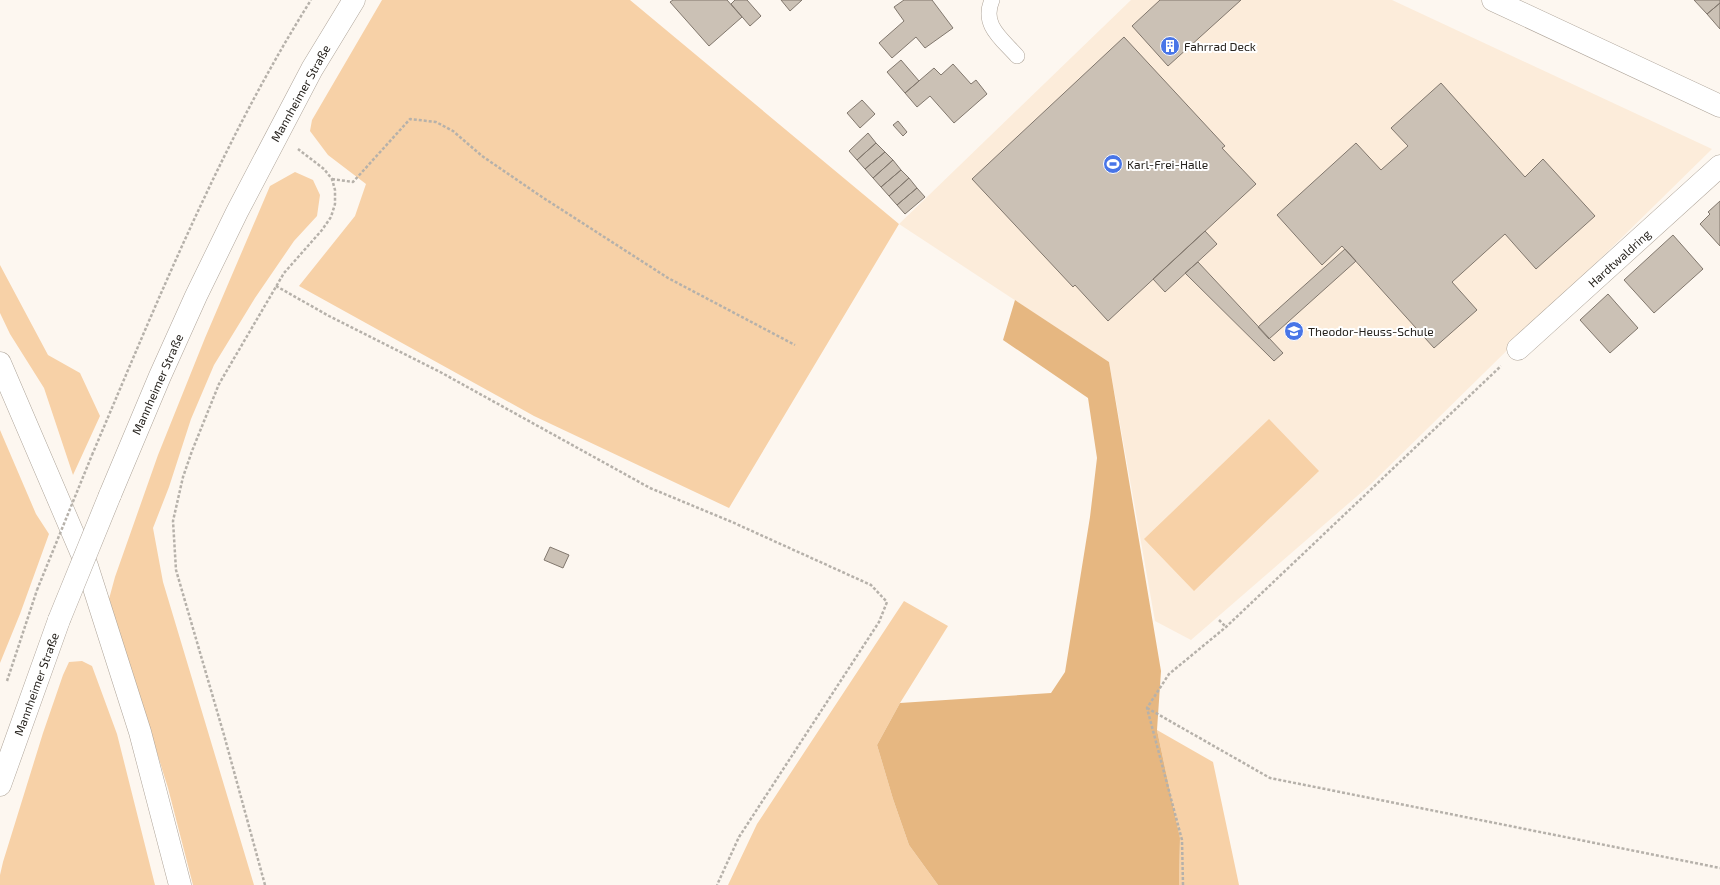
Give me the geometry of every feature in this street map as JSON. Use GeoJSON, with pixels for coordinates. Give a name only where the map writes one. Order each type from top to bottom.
{"type":"FeatureCollection","features":[{"type":"Feature","properties":{"kind":"street","name":"Mannheimer Straße"},"geometry":{"type":"LineString","coordinates":[[0,785],[59,620],[160,376],[196,296],[278,132],[312,69],[354,0]]}},
{"type":"Feature","properties":{"kind":"street"},"geometry":{"type":"LineString","coordinates":[[1493,0],[1720,106]]}},
{"type":"Feature","properties":{"kind":"street","name":"Hardtwaldring"},"geometry":{"type":"LineString","coordinates":[[1518,349],[1720,166]]}},
{"type":"Feature","properties":{"kind":"street"},"geometry":{"type":"LineString","coordinates":[[0,363],[87,566],[140,732],[180,885]]}},
{"type":"Feature","properties":{"kind":"lane"},"geometry":{"type":"LineString","coordinates":[[992,0],[988,11],[989,21],[995,32],[1017,56]]}},
{"type":"Feature","properties":{"kind":"path"},"geometry":{"type":"LineString","coordinates":[[6,686],[37,590],[92,455],[184,240],[246,115],[311,0]]}},
{"type":"Feature","properties":{"kind":"path"},"geometry":{"type":"LineString","coordinates":[[332,179],[353,182],[410,119],[436,122],[453,131],[496,165],[668,278],[795,345]]}},
{"type":"Feature","properties":{"kind":"path"},"geometry":{"type":"LineString","coordinates":[[265,885],[224,735],[176,570],[173,521],[183,477],[219,384],[284,273],[322,230],[331,216],[335,204],[335,190],[332,179],[324,169],[278,132]]}},
{"type":"Feature","properties":{"kind":"path"},"geometry":{"type":"LineString","coordinates":[[276,286],[329,316],[442,373],[650,488],[732,522],[871,584],[887,602],[880,622],[739,838],[717,885]]}},
{"type":"Feature","properties":{"kind":"path"},"geometry":{"type":"LineString","coordinates":[[1183,885],[1182,840],[1147,708],[1169,674],[1226,627],[1518,349]]}},
{"type":"Feature","properties":{"kind":"path"},"geometry":{"type":"LineString","coordinates":[[1220,620],[1226,627]]}},
{"type":"Feature","properties":{"kind":"path"},"geometry":{"type":"LineString","coordinates":[[1147,708],[1270,778],[1720,868]]}},
{"type":"Feature","properties":{"kind":"shaded area"},"geometry":{"type":"Polygon","coordinates":[[[382,0],[630,0],[899,224],[729,508],[534,416],[299,286],[355,216],[366,184],[328,155],[310,131],[312,120],[382,0]]]}},
{"type":"Feature","properties":{"kind":"shaded area","name":"Theodor-Heuss-Schule"},"geometry":{"type":"Polygon","coordinates":[[[1131,0],[1392,0],[1712,149],[1371,484],[1191,640],[1155,621],[1109,362],[899,224],[1131,0]]]}},
{"type":"Feature","properties":{"kind":"shaded area"},"geometry":{"type":"Polygon","coordinates":[[[295,172],[313,180],[320,195],[317,216],[294,241],[255,298],[214,365],[191,419],[169,487],[153,528],[163,582],[254,885],[193,885],[168,788],[109,599],[115,577],[158,455],[205,338],[270,186],[295,172]]]}},
{"type":"Feature","properties":{"kind":"shaded area"},"geometry":{"type":"Polygon","coordinates":[[[0,265],[48,355],[80,373],[100,416],[73,475],[44,388],[10,334],[0,313],[0,265]]]}},
{"type":"Feature","properties":{"kind":"shaded area"},"geometry":{"type":"Polygon","coordinates":[[[1015,300],[1109,362],[1161,671],[1157,730],[1180,838],[1179,885],[938,885],[909,845],[893,799],[877,745],[900,703],[1051,693],[1065,672],[1090,517],[1097,458],[1088,398],[1003,340],[1015,300]]]}},
{"type":"Feature","properties":{"kind":"shaded area"},"geometry":{"type":"Polygon","coordinates":[[[1269,419],[1319,471],[1194,591],[1144,539],[1269,419]]]}},
{"type":"Feature","properties":{"kind":"shaded area"},"geometry":{"type":"Polygon","coordinates":[[[0,430],[36,514],[49,534],[20,614],[0,663],[0,430]]]}},
{"type":"Feature","properties":{"kind":"shaded area"},"geometry":{"type":"Polygon","coordinates":[[[904,601],[948,626],[900,703],[877,745],[893,799],[909,845],[938,885],[728,885],[757,824],[904,601]]]}},
{"type":"Feature","properties":{"kind":"shaded area"},"geometry":{"type":"Polygon","coordinates":[[[82,661],[92,666],[117,734],[155,885],[0,885],[0,875],[3,862],[43,733],[63,675],[69,662],[82,661]]]}},
{"type":"Feature","properties":{"kind":"shaded area"},"geometry":{"type":"Polygon","coordinates":[[[1157,730],[1213,762],[1239,885],[1179,885],[1180,838],[1157,730]]]}},
{"type":"Feature","properties":{"kind":"building"},"geometry":{"type":"Polygon","coordinates":[[[673,0],[727,0],[742,17],[709,46],[670,2],[673,0]]]}},
{"type":"Feature","properties":{"kind":"building"},"geometry":{"type":"Polygon","coordinates":[[[735,0],[747,0],[761,16],[750,26],[731,4],[735,0]]]}},
{"type":"Feature","properties":{"kind":"building"},"geometry":{"type":"Polygon","coordinates":[[[781,0],[802,0],[790,11],[781,0]]]}},
{"type":"Feature","properties":{"kind":"building"},"geometry":{"type":"Polygon","coordinates":[[[904,0],[932,0],[953,28],[925,48],[916,37],[892,58],[879,43],[904,21],[894,7],[904,0]]]}},
{"type":"Feature","properties":{"kind":"building","name":"Fahrrad Deck"},"geometry":{"type":"Polygon","coordinates":[[[1160,0],[1241,0],[1168,66],[1132,26],[1160,0]]]}},
{"type":"Feature","properties":{"kind":"building"},"geometry":{"type":"Polygon","coordinates":[[[1694,0],[1720,0],[1720,3],[1707,14],[1694,0]]]}},
{"type":"Feature","properties":{"kind":"building"},"geometry":{"type":"Polygon","coordinates":[[[1720,3],[1720,29],[1707,14],[1720,3]]]}},
{"type":"Feature","properties":{"kind":"building","name":"Karl-Frei-Halle"},"geometry":{"type":"Polygon","coordinates":[[[1124,37],[1225,146],[1222,148],[1256,184],[1108,321],[1075,285],[1073,287],[972,179],[1124,37]]]}},
{"type":"Feature","properties":{"kind":"building"},"geometry":{"type":"Polygon","coordinates":[[[901,60],[919,81],[905,93],[887,72],[901,60]]]}},
{"type":"Feature","properties":{"kind":"building"},"geometry":{"type":"Polygon","coordinates":[[[953,64],[971,84],[976,80],[987,94],[954,123],[930,96],[917,107],[905,93],[934,68],[941,75],[953,64]]]}},
{"type":"Feature","properties":{"kind":"building"},"geometry":{"type":"Polygon","coordinates":[[[1441,83],[1525,177],[1543,159],[1595,216],[1536,269],[1505,234],[1452,282],[1477,310],[1434,348],[1342,246],[1322,265],[1277,215],[1356,143],[1381,170],[1408,146],[1391,128],[1441,83]]]}},
{"type":"Feature","properties":{"kind":"building"},"geometry":{"type":"Polygon","coordinates":[[[862,100],[875,114],[860,128],[847,113],[862,100]]]}},
{"type":"Feature","properties":{"kind":"building"},"geometry":{"type":"Polygon","coordinates":[[[898,121],[907,132],[903,136],[893,125],[898,121]]]}},
{"type":"Feature","properties":{"kind":"building"},"geometry":{"type":"Polygon","coordinates":[[[868,133],[876,143],[857,160],[849,151],[868,133]]]}},
{"type":"Feature","properties":{"kind":"building"},"geometry":{"type":"Polygon","coordinates":[[[876,143],[885,152],[865,169],[857,160],[876,143]]]}},
{"type":"Feature","properties":{"kind":"building"},"geometry":{"type":"Polygon","coordinates":[[[885,152],[893,160],[873,178],[865,169],[885,152]]]}},
{"type":"Feature","properties":{"kind":"building"},"geometry":{"type":"Polygon","coordinates":[[[893,160],[901,170],[881,187],[873,178],[893,160]]]}},
{"type":"Feature","properties":{"kind":"building"},"geometry":{"type":"Polygon","coordinates":[[[901,170],[909,178],[889,196],[881,187],[901,170]]]}},
{"type":"Feature","properties":{"kind":"building"},"geometry":{"type":"Polygon","coordinates":[[[909,178],[917,188],[897,205],[889,196],[909,178]]]}},
{"type":"Feature","properties":{"kind":"building"},"geometry":{"type":"Polygon","coordinates":[[[917,188],[925,197],[905,214],[897,205],[917,188]]]}},
{"type":"Feature","properties":{"kind":"building"},"geometry":{"type":"Polygon","coordinates":[[[1720,201],[1720,246],[1700,224],[1710,214],[1708,212],[1720,201]]]}},
{"type":"Feature","properties":{"kind":"building"},"geometry":{"type":"Polygon","coordinates":[[[1205,231],[1217,244],[1165,292],[1153,279],[1205,231]]]}},
{"type":"Feature","properties":{"kind":"building"},"geometry":{"type":"Polygon","coordinates":[[[1673,235],[1703,269],[1654,313],[1624,280],[1673,235]]]}},
{"type":"Feature","properties":{"kind":"building"},"geometry":{"type":"Polygon","coordinates":[[[1345,249],[1356,261],[1269,339],[1258,327],[1345,249]]]}},
{"type":"Feature","properties":{"kind":"building"},"geometry":{"type":"Polygon","coordinates":[[[1198,262],[1283,353],[1274,361],[1185,273],[1198,262]]]}},
{"type":"Feature","properties":{"kind":"building"},"geometry":{"type":"Polygon","coordinates":[[[1608,294],[1638,328],[1610,353],[1580,320],[1608,294]]]}},
{"type":"Feature","properties":{"kind":"building"},"geometry":{"type":"Polygon","coordinates":[[[550,547],[569,555],[563,568],[544,560],[550,547]]]}},
{"type":"Feature","properties":{"kind":"place","name":"Fahrrad Deck"},"geometry":{"type":"Point","coordinates":[1170,46]}},
{"type":"Feature","properties":{"kind":"place","name":"Karl-Frei-Halle"},"geometry":{"type":"Point","coordinates":[1113,164]}},
{"type":"Feature","properties":{"kind":"place","name":"Theodor-Heuss-Schule"},"geometry":{"type":"Point","coordinates":[1294,331]}}]}
